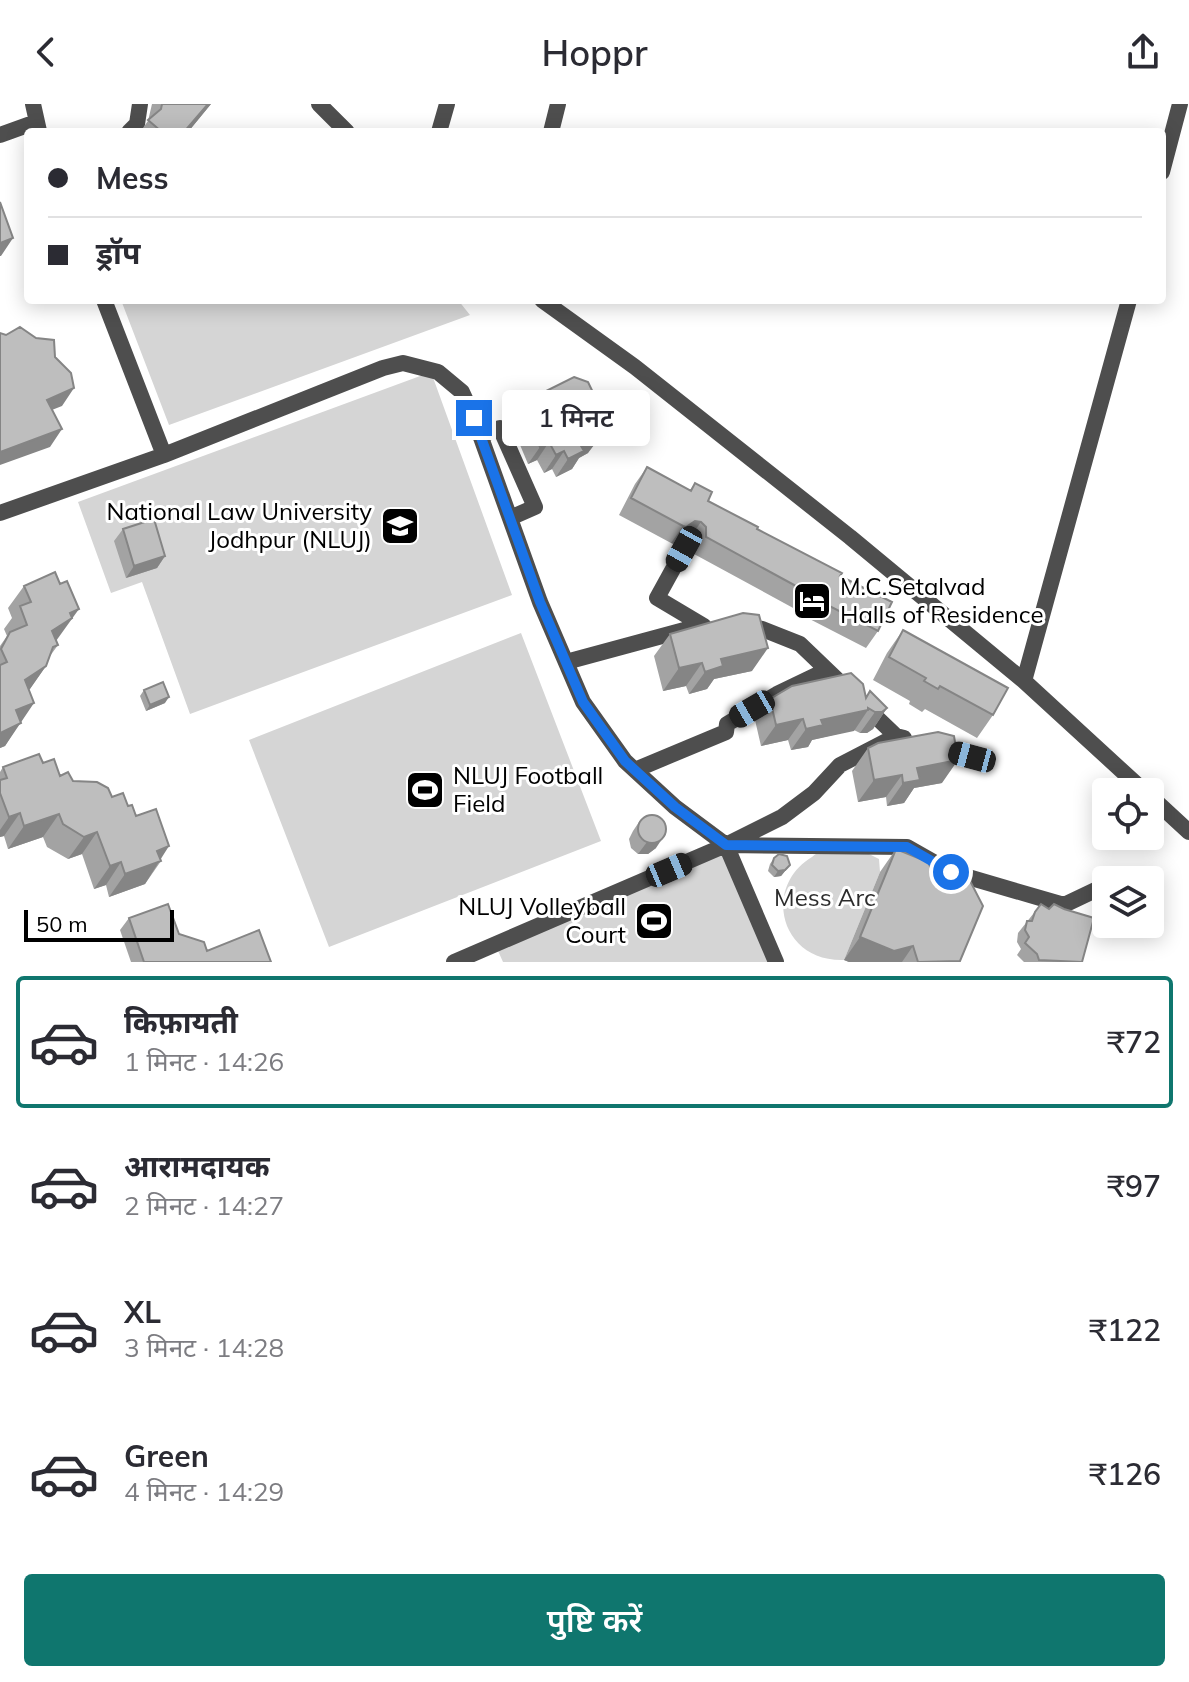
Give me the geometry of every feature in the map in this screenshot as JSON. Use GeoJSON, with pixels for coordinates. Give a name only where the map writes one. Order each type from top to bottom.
{"type":"FeatureCollection","features":[{"type":"Feature","properties":{"kind":"street"},"geometry":{"type":"LineString","coordinates":[[33,104],[38,127]]}},
{"type":"Feature","properties":{"kind":"street"},"geometry":{"type":"LineString","coordinates":[[133,128],[137,124],[140,104]]}},
{"type":"Feature","properties":{"kind":"street"},"geometry":{"type":"LineString","coordinates":[[319,104],[343,128]]}},
{"type":"Feature","properties":{"kind":"street"},"geometry":{"type":"LineString","coordinates":[[440,128],[447,104]]}},
{"type":"Feature","properties":{"kind":"street"},"geometry":{"type":"LineString","coordinates":[[552,128],[558,104]]}},
{"type":"Feature","properties":{"kind":"street"},"geometry":{"type":"LineString","coordinates":[[1166,157],[1180,104]]}},
{"type":"Feature","properties":{"kind":"street"},"geometry":{"type":"LineString","coordinates":[[0,135],[24,130]]}},
{"type":"Feature","properties":{"kind":"street"},"geometry":{"type":"LineString","coordinates":[[106,304],[164,455]]}},
{"type":"Feature","properties":{"kind":"street"},"geometry":{"type":"LineString","coordinates":[[548,304],[635,367],[850,537],[1024,681],[1130,778]]}},
{"type":"Feature","properties":{"kind":"street"},"geometry":{"type":"LineString","coordinates":[[1024,681],[1128,304]]}},
{"type":"Feature","properties":{"kind":"street"},"geometry":{"type":"LineString","coordinates":[[0,513],[164,455],[383,368],[403,363],[438,372],[462,392],[540,602],[583,702],[625,761],[675,807],[726,845],[776,962]]}},
{"type":"Feature","properties":{"kind":"street"},"geometry":{"type":"LineString","coordinates":[[480,436],[500,428],[535,507],[510,518]]}},
{"type":"Feature","properties":{"kind":"street"},"geometry":{"type":"LineString","coordinates":[[684,549],[657,598],[715,625]]}},
{"type":"Feature","properties":{"kind":"street"},"geometry":{"type":"LineString","coordinates":[[566,662],[715,625],[762,629],[800,644],[896,736],[972,757]]}},
{"type":"Feature","properties":{"kind":"street"},"geometry":{"type":"LineString","coordinates":[[635,770],[726,732],[727,724],[777,694],[827,670]]}},
{"type":"Feature","properties":{"kind":"street"},"geometry":{"type":"LineString","coordinates":[[454,962],[726,845],[782,817],[814,793],[840,765],[896,736]]}},
{"type":"Feature","properties":{"kind":"street"},"geometry":{"type":"LineString","coordinates":[[1164,809],[1189,832]]}},
{"type":"Feature","properties":{"kind":"street"},"geometry":{"type":"LineString","coordinates":[[726,845],[907,847],[951,872],[1064,905],[1092,892]]}},
{"type":"Feature","properties":{"kind":"green space"},"geometry":{"type":"Polygon","coordinates":[[[123,304],[461,304],[470,315],[169,425],[123,304]]]}},
{"type":"Feature","properties":{"kind":"green space"},"geometry":{"type":"Polygon","coordinates":[[[431,372],[512,595],[190,714],[142,582],[111,593],[78,502],[431,372]]]}},
{"type":"Feature","properties":{"kind":"green space","name":"NLUJ Football Field"},"geometry":{"type":"Polygon","coordinates":[[[521,633],[601,841],[329,947],[249,740],[521,633]]]}},
{"type":"Feature","properties":{"kind":"green space"},"geometry":{"type":"Polygon","coordinates":[[[726,845],[776,962],[503,962],[495,944],[726,845]]]}},
{"type":"Feature","properties":{"kind":"green space","name":"Mess Arc"},"geometry":{"type":"Polygon","coordinates":[[[861,850],[879,859],[880,872],[844,960],[822,957],[805,949],[793,936],[785,920],[783,903],[787,886],[796,870],[823,851],[861,850]]]}},
{"type":"Feature","properties":{"kind":"building"},"geometry":{"type":"Polygon","coordinates":[[[162,104],[208,104],[187,128],[157,128],[148,120],[161,109],[162,104]]]}},
{"type":"Feature","properties":{"kind":"building"},"geometry":{"type":"Polygon","coordinates":[[[0,202],[13,238],[0,243],[0,202]]]}},
{"type":"Feature","properties":{"kind":"building"},"geometry":{"type":"Polygon","coordinates":[[[20,327],[36,338],[54,340],[55,357],[71,373],[74,388],[47,400],[62,429],[0,452],[0,333],[6,335],[20,327]]]}},
{"type":"Feature","properties":{"kind":"building"},"geometry":{"type":"Polygon","coordinates":[[[574,377],[588,382],[604,415],[593,421],[601,436],[581,446],[584,451],[568,459],[564,451],[556,455],[549,442],[540,447],[522,403],[574,377]]]}},
{"type":"Feature","properties":{"kind":"building"},"geometry":{"type":"Polygon","coordinates":[[[647,467],[691,491],[695,483],[712,492],[708,501],[892,602],[878,631],[706,537],[706,527],[701,522],[683,526],[631,498],[647,467]]]}},
{"type":"Feature","properties":{"kind":"building"},"geometry":{"type":"Polygon","coordinates":[[[154,519],[165,556],[134,566],[123,529],[154,519]]]}},
{"type":"Feature","properties":{"kind":"building"},"geometry":{"type":"Polygon","coordinates":[[[55,572],[60,584],[67,581],[79,609],[70,613],[72,618],[52,631],[58,645],[53,647],[46,666],[25,680],[34,703],[16,710],[21,723],[0,733],[0,665],[7,662],[1,649],[10,632],[27,625],[20,606],[31,602],[24,586],[55,572]]]}},
{"type":"Feature","properties":{"kind":"building"},"geometry":{"type":"Polygon","coordinates":[[[743,613],[759,615],[768,648],[721,659],[723,666],[705,672],[702,663],[679,668],[670,634],[743,613]]]}},
{"type":"Feature","properties":{"kind":"building"},"geometry":{"type":"Polygon","coordinates":[[[903,630],[1008,688],[993,715],[940,686],[938,689],[924,681],[926,678],[889,657],[903,630]]]}},
{"type":"Feature","properties":{"kind":"building"},"geometry":{"type":"Polygon","coordinates":[[[851,673],[863,684],[866,698],[870,691],[887,708],[875,712],[868,708],[821,720],[823,725],[806,729],[803,719],[776,725],[770,699],[792,686],[851,673]]]}},
{"type":"Feature","properties":{"kind":"building"},"geometry":{"type":"Polygon","coordinates":[[[163,682],[169,697],[150,705],[144,690],[163,682]]]}},
{"type":"Feature","properties":{"kind":"building"},"geometry":{"type":"Polygon","coordinates":[[[938,732],[954,736],[958,760],[917,768],[920,780],[903,783],[902,775],[874,780],[868,748],[878,743],[938,732]]]}},
{"type":"Feature","properties":{"kind":"building"},"geometry":{"type":"Polygon","coordinates":[[[39,754],[43,763],[54,759],[60,776],[68,772],[73,781],[97,782],[108,788],[112,797],[123,793],[136,816],[156,809],[169,846],[157,851],[161,861],[125,874],[121,862],[110,866],[97,832],[84,837],[63,824],[59,814],[24,826],[20,813],[9,817],[0,793],[0,780],[7,778],[3,767],[39,754]]]}},
{"type":"Feature","properties":{"kind":"building"},"geometry":{"type":"Polygon","coordinates":[[[652,815],[662,819],[666,829],[662,839],[652,843],[642,839],[638,829],[642,819],[652,815]]]}},
{"type":"Feature","properties":{"kind":"building"},"geometry":{"type":"Polygon","coordinates":[[[896,849],[928,862],[939,886],[966,873],[983,906],[960,961],[918,962],[913,946],[894,951],[860,937],[896,849]]]}},
{"type":"Feature","properties":{"kind":"building"},"geometry":{"type":"Polygon","coordinates":[[[779,854],[787,856],[790,865],[785,870],[778,871],[772,865],[779,854]]]}},
{"type":"Feature","properties":{"kind":"building"},"geometry":{"type":"Polygon","coordinates":[[[168,904],[179,934],[204,942],[207,951],[259,930],[271,962],[144,962],[129,918],[168,904]]]}},
{"type":"Feature","properties":{"kind":"building"},"geometry":{"type":"Polygon","coordinates":[[[1041,904],[1049,909],[1054,904],[1092,917],[1082,962],[1039,960],[1025,943],[1029,937],[1025,930],[1027,921],[1032,921],[1041,904]]]}},
{"type":"Feature","properties":{"kind":"place","name":"National Law University Jodhpur (NLUJ)"},"geometry":{"type":"Point","coordinates":[400,526]}},
{"type":"Feature","properties":{"kind":"place","name":"M.C.Setalvad Halls of Residence"},"geometry":{"type":"Point","coordinates":[812,601]}},
{"type":"Feature","properties":{"kind":"place","name":"NLUJ Football Field"},"geometry":{"type":"Point","coordinates":[425,790]}},
{"type":"Feature","properties":{"kind":"place","name":"NLUJ Volleyball Court"},"geometry":{"type":"Point","coordinates":[654,921]}},
{"type":"Feature","properties":{"kind":"route"},"geometry":{"type":"LineString","coordinates":[[474,418],[540,602],[583,702],[625,761],[675,807],[726,845],[907,847],[951,872]]}}]}
